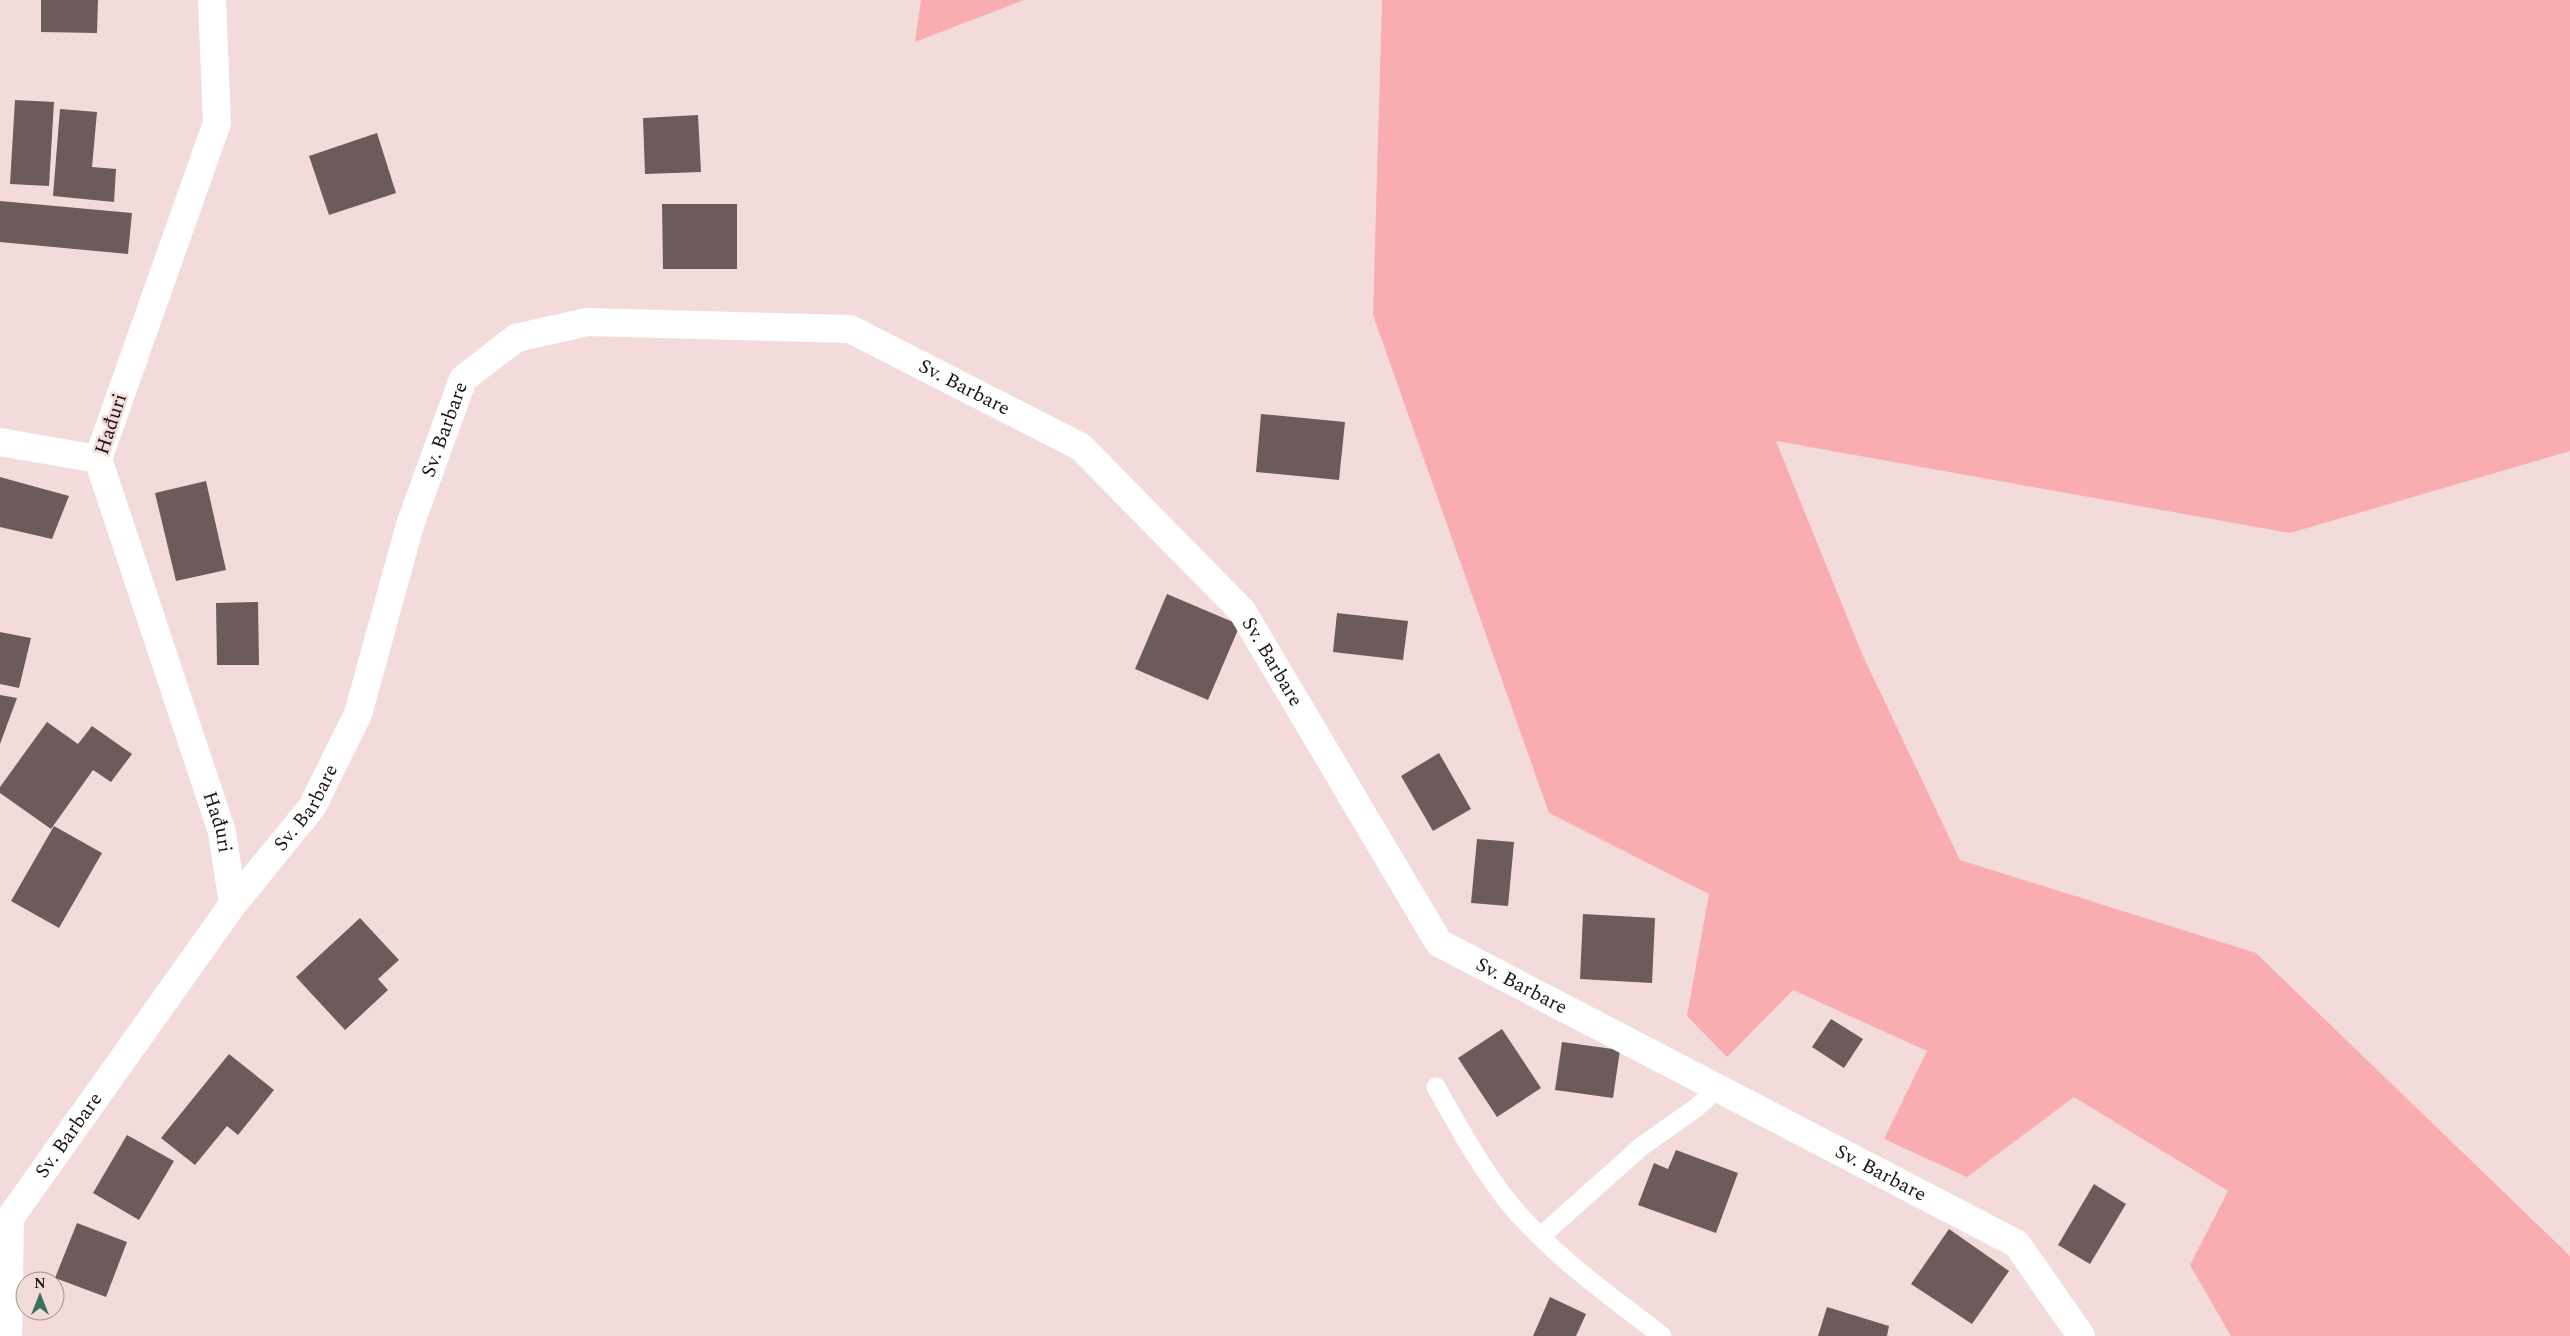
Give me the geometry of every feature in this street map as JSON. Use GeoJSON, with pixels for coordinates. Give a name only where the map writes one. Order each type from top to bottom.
{"type":"FeatureCollection","features":[{"type":"Feature","properties":{"kind":"street","name":"Hađuri"},"geometry":{"type":"LineString","coordinates":[[212,0],[217,123],[98,459],[222,832],[233,904]]}},
{"type":"Feature","properties":{"kind":"street","name":"Sv. Barbare"},"geometry":{"type":"LineString","coordinates":[[5,1223],[233,904],[312,807],[358,714],[410,526],[463,379],[516,338],[587,322],[850,329],[1081,447],[1242,611],[1439,943],[2017,1244],[2081,1336]]}},
{"type":"Feature","properties":{"kind":"street"},"geometry":{"type":"LineString","coordinates":[[0,442],[98,459]]}},
{"type":"Feature","properties":{"kind":"street"},"geometry":{"type":"LineString","coordinates":[[5,1223],[8,1336]]}},
{"type":"Feature","properties":{"kind":"lane"},"geometry":{"type":"LineString","coordinates":[[1436,1086],[1460,1130],[1509,1203],[1555,1252],[1662,1336]]}},
{"type":"Feature","properties":{"kind":"lane"},"geometry":{"type":"LineString","coordinates":[[1541,1236],[1642,1146],[1696,1108],[1718,1088]]}},
{"type":"Feature","properties":{"kind":"shaded area"},"geometry":{"type":"Polygon","coordinates":[[[921,0],[1024,0],[915,42],[921,0]]]}},
{"type":"Feature","properties":{"kind":"shaded area"},"geometry":{"type":"Polygon","coordinates":[[[1382,0],[2570,0],[2570,451],[2290,533],[1776,441],[1862,654],[1960,860],[2256,953],[2570,1256],[2570,1336],[2231,1336],[2190,1265],[2228,1191],[2074,1097],[1967,1177],[1884,1139],[1927,1051],[1793,990],[1727,1057],[1687,1016],[1709,894],[1549,813],[1373,315],[1382,0]]]}},
{"type":"Feature","properties":{"kind":"building"},"geometry":{"type":"Polygon","coordinates":[[[41,0],[98,0],[97,33],[41,32],[41,0]]]}},
{"type":"Feature","properties":{"kind":"building"},"geometry":{"type":"Polygon","coordinates":[[[15,100],[54,102],[49,186],[10,184],[15,100]]]}},
{"type":"Feature","properties":{"kind":"building"},"geometry":{"type":"Polygon","coordinates":[[[60,109],[97,112],[92,167],[116,169],[114,202],[53,196],[60,109]]]}},
{"type":"Feature","properties":{"kind":"building"},"geometry":{"type":"Polygon","coordinates":[[[698,115],[701,172],[645,174],[643,118],[698,115]]]}},
{"type":"Feature","properties":{"kind":"building"},"geometry":{"type":"Polygon","coordinates":[[[377,133],[396,193],[329,215],[309,156],[377,133]]]}},
{"type":"Feature","properties":{"kind":"building"},"geometry":{"type":"Polygon","coordinates":[[[0,201],[132,213],[128,254],[0,242],[0,201]]]}},
{"type":"Feature","properties":{"kind":"building"},"geometry":{"type":"Polygon","coordinates":[[[662,204],[737,204],[737,269],[663,269],[662,204]]]}},
{"type":"Feature","properties":{"kind":"building"},"geometry":{"type":"Polygon","coordinates":[[[1261,414],[1345,422],[1339,480],[1256,472],[1261,414]]]}},
{"type":"Feature","properties":{"kind":"building"},"geometry":{"type":"Polygon","coordinates":[[[0,477],[69,496],[52,539],[0,527],[0,477]]]}},
{"type":"Feature","properties":{"kind":"building"},"geometry":{"type":"Polygon","coordinates":[[[206,481],[226,570],[176,581],[155,493],[206,481]]]}},
{"type":"Feature","properties":{"kind":"building"},"geometry":{"type":"Polygon","coordinates":[[[1167,594],[1240,625],[1208,700],[1135,669],[1167,594]]]}},
{"type":"Feature","properties":{"kind":"building"},"geometry":{"type":"Polygon","coordinates":[[[258,602],[259,665],[217,665],[216,603],[258,602]]]}},
{"type":"Feature","properties":{"kind":"building"},"geometry":{"type":"Polygon","coordinates":[[[1337,613],[1408,621],[1403,660],[1333,652],[1337,613]]]}},
{"type":"Feature","properties":{"kind":"building"},"geometry":{"type":"Polygon","coordinates":[[[0,632],[31,638],[19,688],[0,684],[0,632]]]}},
{"type":"Feature","properties":{"kind":"building"},"geometry":{"type":"Polygon","coordinates":[[[0,695],[17,698],[0,744],[0,695]]]}},
{"type":"Feature","properties":{"kind":"building"},"geometry":{"type":"Polygon","coordinates":[[[47,722],[78,744],[92,726],[132,754],[111,782],[93,770],[51,829],[0,793],[0,787],[47,722]]]}},
{"type":"Feature","properties":{"kind":"building"},"geometry":{"type":"Polygon","coordinates":[[[1439,753],[1471,809],[1433,831],[1401,776],[1439,753]]]}},
{"type":"Feature","properties":{"kind":"building"},"geometry":{"type":"Polygon","coordinates":[[[54,826],[102,853],[59,928],[11,901],[54,826]]]}},
{"type":"Feature","properties":{"kind":"building"},"geometry":{"type":"Polygon","coordinates":[[[1477,839],[1514,842],[1508,906],[1471,903],[1477,839]]]}},
{"type":"Feature","properties":{"kind":"building"},"geometry":{"type":"Polygon","coordinates":[[[1583,914],[1655,918],[1652,983],[1580,979],[1583,914]]]}},
{"type":"Feature","properties":{"kind":"building"},"geometry":{"type":"Polygon","coordinates":[[[360,918],[399,960],[378,979],[388,990],[345,1030],[296,977],[360,918]]]}},
{"type":"Feature","properties":{"kind":"building"},"geometry":{"type":"Polygon","coordinates":[[[1831,1019],[1863,1039],[1844,1068],[1812,1047],[1831,1019]]]}},
{"type":"Feature","properties":{"kind":"building"},"geometry":{"type":"Polygon","coordinates":[[[1502,1029],[1541,1088],[1497,1117],[1458,1058],[1502,1029]]]}},
{"type":"Feature","properties":{"kind":"building"},"geometry":{"type":"Polygon","coordinates":[[[1562,1042],[1620,1050],[1613,1098],[1555,1090],[1562,1042]]]}},
{"type":"Feature","properties":{"kind":"building"},"geometry":{"type":"Polygon","coordinates":[[[229,1054],[274,1090],[238,1135],[227,1126],[195,1165],[161,1138],[229,1054]]]}},
{"type":"Feature","properties":{"kind":"building"},"geometry":{"type":"Polygon","coordinates":[[[127,1135],[174,1161],[139,1220],[93,1193],[127,1135]]]}},
{"type":"Feature","properties":{"kind":"building"},"geometry":{"type":"Polygon","coordinates":[[[1676,1150],[1738,1173],[1716,1233],[1638,1205],[1654,1163],[1668,1169],[1676,1150]]]}},
{"type":"Feature","properties":{"kind":"building"},"geometry":{"type":"Polygon","coordinates":[[[2094,1184],[2126,1204],[2090,1264],[2058,1245],[2094,1184]]]}},
{"type":"Feature","properties":{"kind":"building"},"geometry":{"type":"Polygon","coordinates":[[[77,1223],[127,1242],[106,1297],[65,1282],[65,1271],[58,1271],[77,1223]]]}},
{"type":"Feature","properties":{"kind":"building"},"geometry":{"type":"Polygon","coordinates":[[[1949,1229],[2009,1271],[1972,1324],[1911,1284],[1949,1229]]]}},
{"type":"Feature","properties":{"kind":"building"},"geometry":{"type":"Polygon","coordinates":[[[1550,1297],[1586,1314],[1576,1336],[1533,1336],[1550,1297]]]}},
{"type":"Feature","properties":{"kind":"building"},"geometry":{"type":"Polygon","coordinates":[[[1827,1307],[1889,1326],[1887,1336],[1818,1336],[1827,1307]]]}}]}
